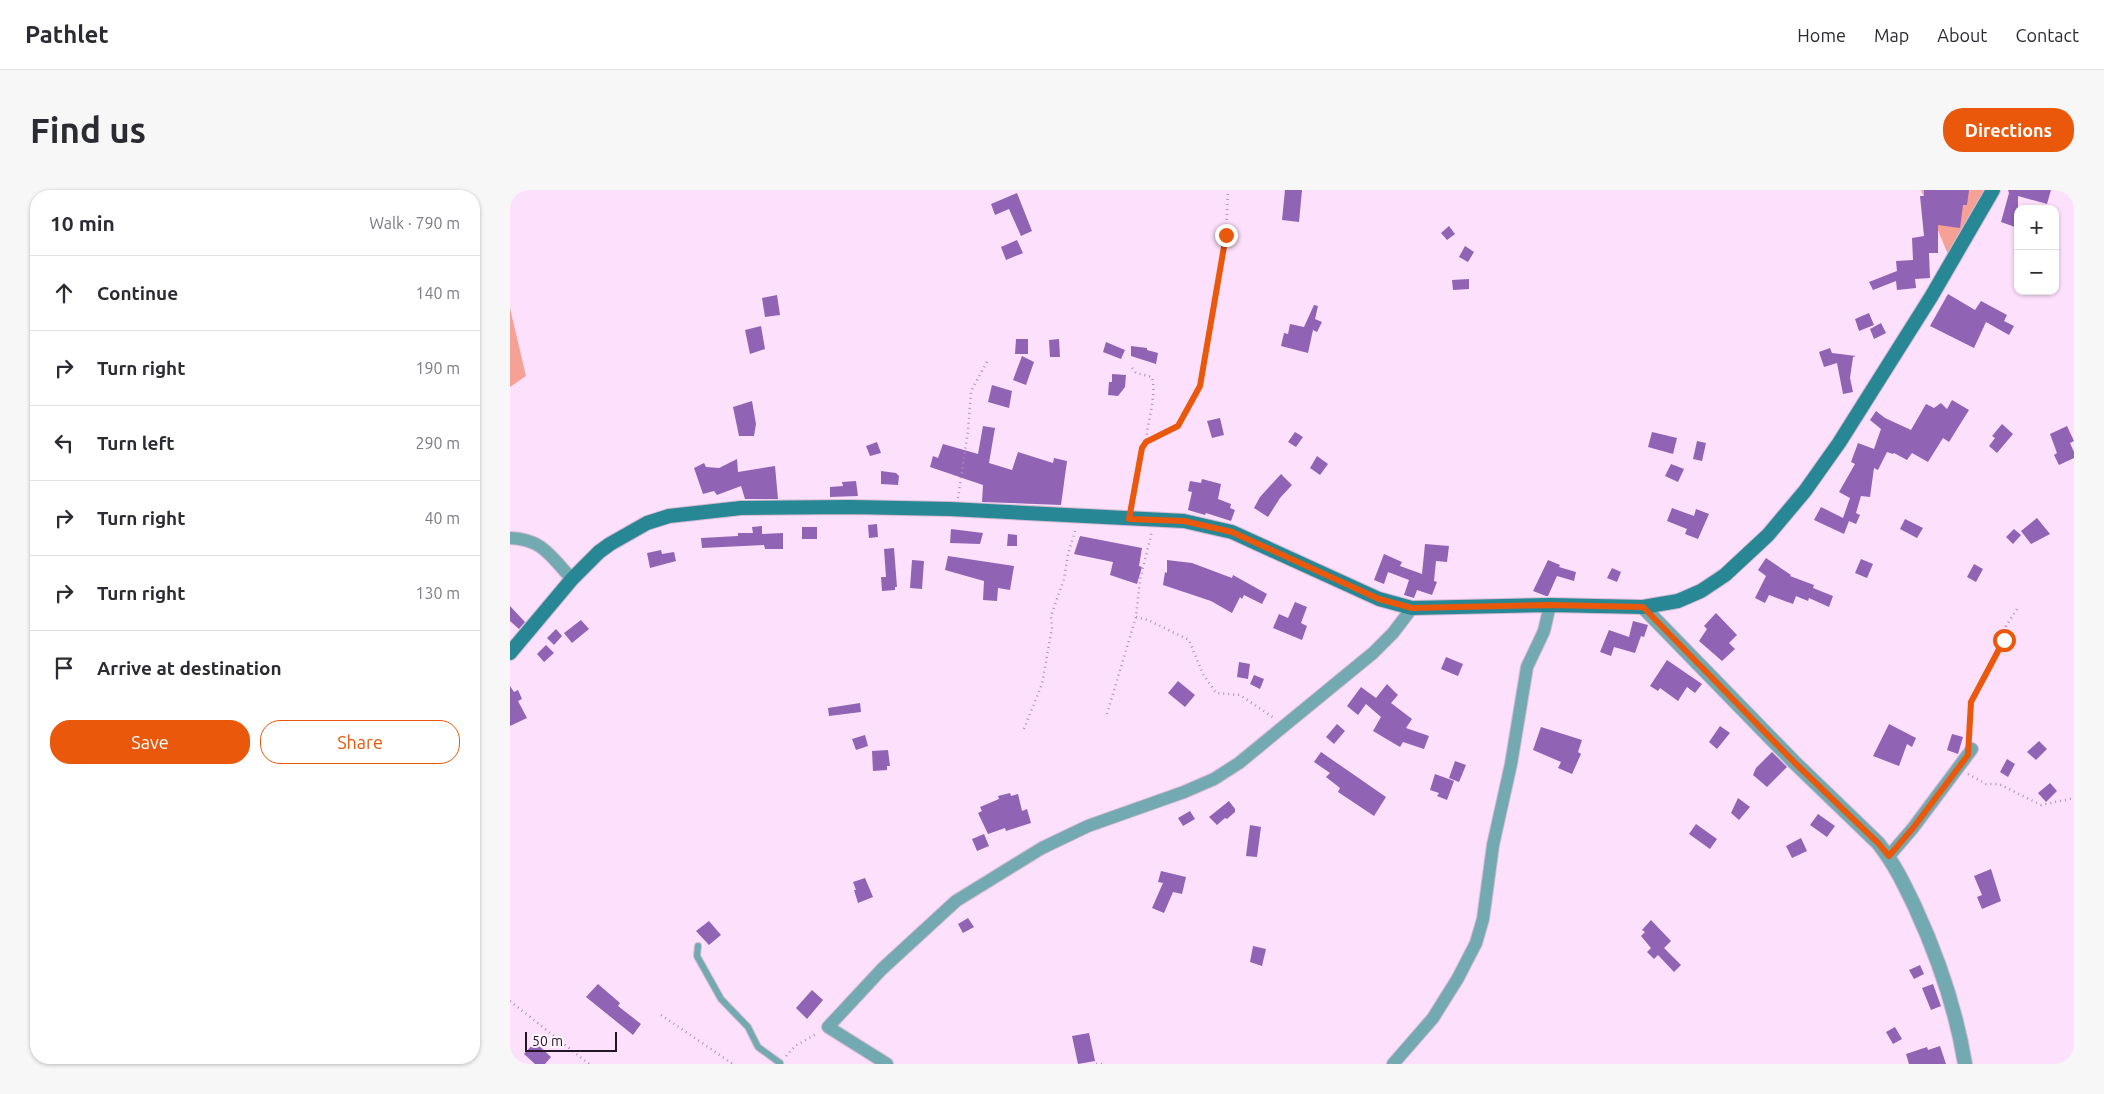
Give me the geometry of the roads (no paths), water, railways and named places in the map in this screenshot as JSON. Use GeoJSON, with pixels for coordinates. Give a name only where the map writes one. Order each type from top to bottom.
{"type":"FeatureCollection","features":[{"type":"Feature","properties":{"kind":"main road"},"geometry":{"type":"LineString","coordinates":[[510,653],[572,579],[599,552],[610,544],[647,523],[669,516],[741,508],[850,507],[950,509],[1184,521],[1232,532],[1379,599],[1412,608],[1550,605],[1643,607],[1678,600],[1701,591],[1725,575],[1768,535],[1805,491],[1839,443],[1930,297],[1993,190]]}},
{"type":"Feature","properties":{"kind":"street"},"geometry":{"type":"LineString","coordinates":[[510,538],[528,539],[538,544],[572,579]]}},
{"type":"Feature","properties":{"kind":"street"},"geometry":{"type":"LineString","coordinates":[[1393,1064],[1433,1018],[1458,978],[1476,943],[1483,919],[1493,846],[1511,764],[1527,667],[1544,631],[1550,605]]}},
{"type":"Feature","properties":{"kind":"street"},"geometry":{"type":"LineString","coordinates":[[1643,607],[1794,762],[1878,843],[1889,856],[1900,875],[1932,945],[1952,1003],[1965,1064]]}},
{"type":"Feature","properties":{"kind":"street"},"geometry":{"type":"LineString","coordinates":[[888,1064],[828,1027],[882,969],[956,902],[1042,848],[1088,826],[1184,792],[1214,779],[1239,763],[1373,653],[1394,633],[1412,608]]}},
{"type":"Feature","properties":{"kind":"street"},"geometry":{"type":"LineString","coordinates":[[1889,856],[1970,752]]}},
{"type":"Feature","properties":{"kind":"lane"},"geometry":{"type":"LineString","coordinates":[[698,946],[696,956],[721,998],[748,1027],[758,1047],[780,1062]]}}]}
